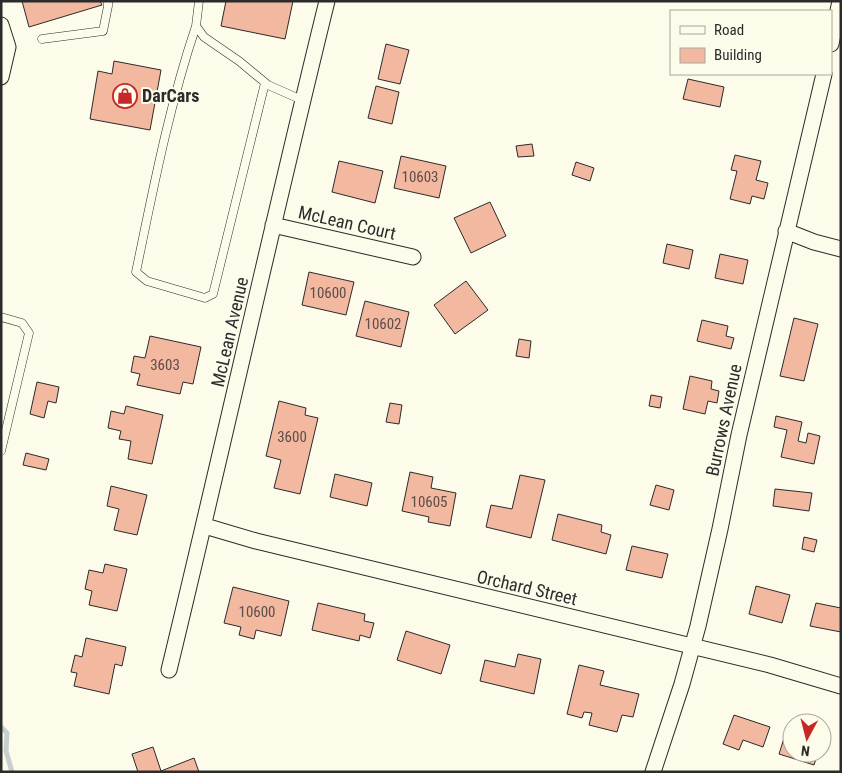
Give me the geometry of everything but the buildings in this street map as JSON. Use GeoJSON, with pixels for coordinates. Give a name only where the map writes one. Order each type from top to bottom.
{"type":"FeatureCollection","features":[{"type":"Feature","properties":{"kind":"street","name":"McLean Avenue"},"geometry":{"type":"LineString","coordinates":[[169,670],[205,526],[302,100],[327,1]]}},
{"type":"Feature","properties":{"kind":"street"},"geometry":{"type":"LineString","coordinates":[[832,39],[840,1]]}},
{"type":"Feature","properties":{"kind":"street"},"geometry":{"type":"LineString","coordinates":[[1,25],[8,47],[1,76]]}},
{"type":"Feature","properties":{"kind":"street","name":"Burrows Avenue"},"geometry":{"type":"LineString","coordinates":[[653,772],[693,646],[720,529],[738,435],[824,75]]}},
{"type":"Feature","properties":{"kind":"street","name":"McLean Court"},"geometry":{"type":"LineString","coordinates":[[273,225],[413,257]]}},
{"type":"Feature","properties":{"kind":"street"},"geometry":{"type":"LineString","coordinates":[[786,231],[814,242],[841,249]]}},
{"type":"Feature","properties":{"kind":"street","name":"Orchard Street"},"geometry":{"type":"LineString","coordinates":[[205,526],[256,541],[770,665],[841,686]]}},
{"type":"Feature","properties":{"kind":"lane"},"geometry":{"type":"LineString","coordinates":[[42,39],[103,31],[108,1]]}},
{"type":"Feature","properties":{"kind":"lane"},"geometry":{"type":"LineString","coordinates":[[199,1],[196,26],[182,68],[154,185],[136,272],[140,278],[205,298],[214,294],[265,83]]}},
{"type":"Feature","properties":{"kind":"lane"},"geometry":{"type":"LineString","coordinates":[[196,26],[204,37],[265,83],[302,100]]}},
{"type":"Feature","properties":{"kind":"lane"},"geometry":{"type":"LineString","coordinates":[[1,317],[22,323],[29,333],[1,451]]}},
{"type":"Feature","properties":{"kind":"waterway"},"geometry":{"type":"LineString","coordinates":[[1,727],[7,733],[6,751],[12,772]]}},
{"type":"Feature","properties":{"kind":"place","name":"DarCars"},"geometry":{"type":"Point","coordinates":[125,96]}}]}
